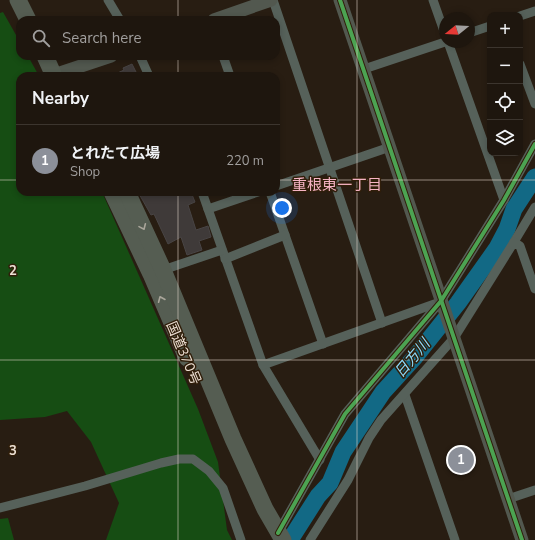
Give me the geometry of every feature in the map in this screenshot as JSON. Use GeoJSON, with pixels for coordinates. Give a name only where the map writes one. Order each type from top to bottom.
{"type":"FeatureCollection","features":[{"type":"Feature","properties":{"kind":"highway"},"geometry":{"type":"LineString","coordinates":[[18,0],[26,16]]}},
{"type":"Feature","properties":{"kind":"highway"},"geometry":{"type":"LineString","coordinates":[[46,60],[52,72]]}},
{"type":"Feature","properties":{"kind":"highway","name":"国道370号"},"geometry":{"type":"LineString","coordinates":[[125,196],[151,274],[223,445],[235,468],[265,509]]}},
{"type":"Feature","properties":{"kind":"highway","name":"国道370号"},"geometry":{"type":"LineString","coordinates":[[126,196],[162,270],[230,432],[265,509],[281,537]]}},
{"type":"Feature","properties":{"kind":"street"},"geometry":{"type":"LineString","coordinates":[[108,0],[118,16]]}},
{"type":"Feature","properties":{"kind":"street"},"geometry":{"type":"LineString","coordinates":[[226,16],[272,0],[277,16]]}},
{"type":"Feature","properties":{"kind":"street"},"geometry":{"type":"LineString","coordinates":[[340,0],[522,540]]}},
{"type":"Feature","properties":{"kind":"street"},"geometry":{"type":"LineString","coordinates":[[433,0],[439,17]]}},
{"type":"Feature","properties":{"kind":"street"},"geometry":{"type":"LineString","coordinates":[[523,15],[535,11]]}},
{"type":"Feature","properties":{"kind":"street"},"geometry":{"type":"LineString","coordinates":[[280,24],[382,323]]}},
{"type":"Feature","properties":{"kind":"street"},"geometry":{"type":"LineString","coordinates":[[475,31],[487,27]]}},
{"type":"Feature","properties":{"kind":"street"},"geometry":{"type":"LineString","coordinates":[[364,69],[439,44]]}},
{"type":"Feature","properties":{"kind":"street"},"geometry":{"type":"LineString","coordinates":[[448,48],[504,200]]}},
{"type":"Feature","properties":{"kind":"street"},"geometry":{"type":"LineString","coordinates":[[65,72],[100,60]]}},
{"type":"Feature","properties":{"kind":"street"},"geometry":{"type":"LineString","coordinates":[[142,60],[147,72]]}},
{"type":"Feature","properties":{"kind":"street"},"geometry":{"type":"LineString","coordinates":[[224,60],[229,72]]}},
{"type":"Feature","properties":{"kind":"street"},"geometry":{"type":"LineString","coordinates":[[523,72],[535,104]]}},
{"type":"Feature","properties":{"kind":"street"},"geometry":{"type":"LineString","coordinates":[[281,537],[345,414],[443,306],[535,144]]}},
{"type":"Feature","properties":{"kind":"street"},"geometry":{"type":"LineString","coordinates":[[280,185],[390,147]]}},
{"type":"Feature","properties":{"kind":"street"},"geometry":{"type":"LineString","coordinates":[[203,196],[263,366],[320,460]]}},
{"type":"Feature","properties":{"kind":"street"},"geometry":{"type":"LineString","coordinates":[[208,209],[246,196]]}},
{"type":"Feature","properties":{"kind":"street"},"geometry":{"type":"LineString","coordinates":[[271,196],[323,344]]}},
{"type":"Feature","properties":{"kind":"street"},"geometry":{"type":"LineString","coordinates":[[310,540],[348,480],[368,438],[381,420],[405,395],[453,335],[535,208]]}},
{"type":"Feature","properties":{"kind":"street"},"geometry":{"type":"LineString","coordinates":[[225,259],[285,235]]}},
{"type":"Feature","properties":{"kind":"street"},"geometry":{"type":"LineString","coordinates":[[514,242],[520,246],[535,288]]}},
{"type":"Feature","properties":{"kind":"street"},"geometry":{"type":"LineString","coordinates":[[162,270],[222,250]]}},
{"type":"Feature","properties":{"kind":"street"},"geometry":{"type":"LineString","coordinates":[[263,366],[382,323],[443,306]]}},
{"type":"Feature","properties":{"kind":"street"},"geometry":{"type":"LineString","coordinates":[[405,395],[455,540]]}},
{"type":"Feature","properties":{"kind":"street"},"geometry":{"type":"LineString","coordinates":[[0,508],[85,486],[162,463],[193,459],[209,471],[223,488],[242,540]]}},
{"type":"Feature","properties":{"kind":"street"},"geometry":{"type":"LineString","coordinates":[[508,499],[535,490]]}},
{"type":"Feature","properties":{"kind":"green space"},"geometry":{"type":"Polygon","coordinates":[[[3,12],[16,35],[16,60],[30,60],[37,72],[16,72],[16,196],[104,196],[198,409],[218,462],[227,530],[232,540],[106,540],[119,503],[91,442],[67,411],[45,417],[0,420],[0,13],[3,12]]]}},
{"type":"Feature","properties":{"kind":"green space"},"geometry":{"type":"Polygon","coordinates":[[[8,518],[14,540],[0,540],[0,519],[8,518]]]}},
{"type":"Feature","properties":{"kind":"building"},"geometry":{"type":"Polygon","coordinates":[[[132,64],[136,72],[120,72],[124,70],[123,68],[132,64]]]}},
{"type":"Feature","properties":{"kind":"building"},"geometry":{"type":"Polygon","coordinates":[[[140,196],[193,196],[195,202],[188,205],[196,230],[208,226],[211,237],[199,241],[202,250],[187,255],[181,237],[168,244],[154,214],[151,215],[140,196]]]}},
{"type":"Feature","properties":{"kind":"waterway","name":"日方川"},"geometry":{"type":"LineString","coordinates":[[290,540],[318,496],[330,483],[343,452],[383,392],[415,357],[458,303],[497,248],[507,229],[514,209],[535,177]]}},
{"type":"Feature","properties":{"kind":"cycle path"},"geometry":{"type":"LineString","coordinates":[[340,0],[522,540]]}},
{"type":"Feature","properties":{"kind":"cycle path"},"geometry":{"type":"LineString","coordinates":[[278,533],[345,414],[441,301],[504,200],[535,144]]}},
{"type":"Feature","properties":{"kind":"place","name":"とれたて広場"},"geometry":{"type":"Point","coordinates":[461,460]}},
{"type":"Feature","properties":{"kind":"district","name":"重根東一丁目"},"geometry":{"type":"Point","coordinates":[337,185]}}]}
